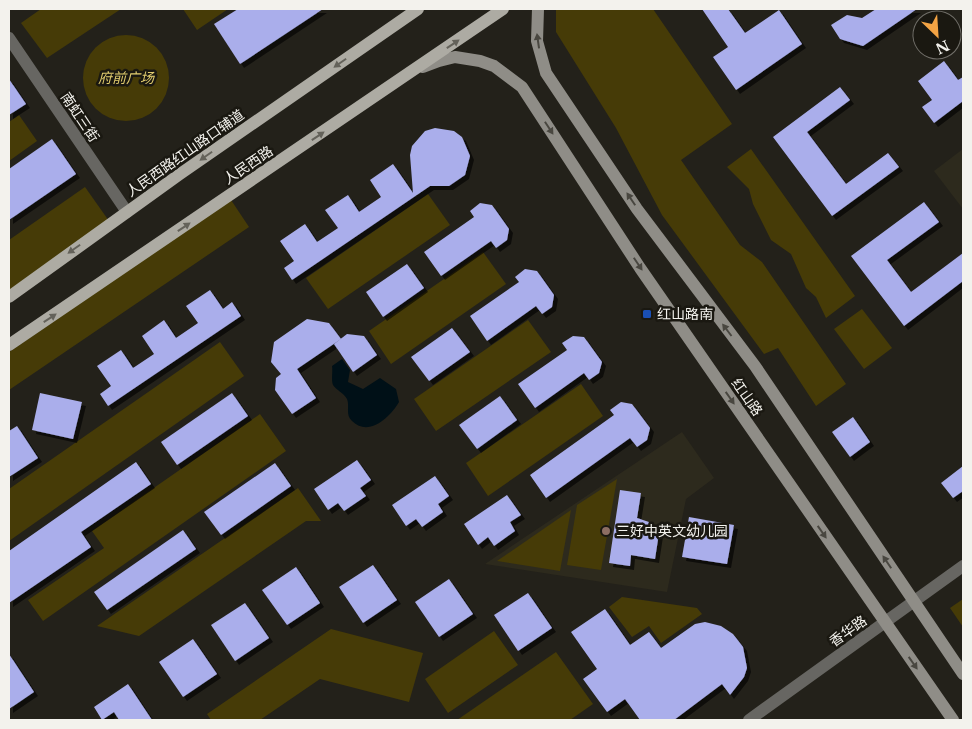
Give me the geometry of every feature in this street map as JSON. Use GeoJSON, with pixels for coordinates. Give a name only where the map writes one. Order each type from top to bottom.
{"type":"FeatureCollection","features":[{"type":"Feature","properties":{"kind":"main road"},"geometry":{"type":"LineString","coordinates":[[380,35],[407,9]]}},
{"type":"Feature","properties":{"kind":"main road"},"geometry":{"type":"LineString","coordinates":[[380,35],[418,9]]}},
{"type":"Feature","properties":{"kind":"main road","name":"人民西路"},"geometry":{"type":"LineString","coordinates":[[9,345],[503,9]]}},
{"type":"Feature","properties":{"kind":"main road","name":"红山路"},"geometry":{"type":"LineString","coordinates":[[538,9],[537,41],[546,73],[637,208],[755,366],[963,674]]}},
{"type":"Feature","properties":{"kind":"main road","name":"人民西路红山路口辅道"},"geometry":{"type":"LineString","coordinates":[[9,297],[380,35]]}},
{"type":"Feature","properties":{"kind":"main road","name":"红山路"},"geometry":{"type":"LineString","coordinates":[[405,76],[439,60],[454,57],[467,58],[494,66],[522,88],[640,268],[953,720]]}},
{"type":"Feature","properties":{"kind":"street","name":"南虹三街"},"geometry":{"type":"LineString","coordinates":[[9,38],[127,212]]}},
{"type":"Feature","properties":{"kind":"street","name":"香华路"},"geometry":{"type":"LineString","coordinates":[[749,720],[963,566]]}},
{"type":"Feature","properties":{"kind":"shaded area"},"geometry":{"type":"Polygon","coordinates":[[[963,149],[963,209],[934,171],[963,149]]]}},
{"type":"Feature","properties":{"kind":"shaded area"},"geometry":{"type":"Polygon","coordinates":[[[342,359],[350,370],[348,382],[363,389],[380,378],[396,389],[399,402],[391,413],[379,423],[365,427],[359,426],[350,419],[347,399],[332,383],[332,366],[342,359]]]}},
{"type":"Feature","properties":{"kind":"shaded area","name":"三好中英文幼儿园"},"geometry":{"type":"Polygon","coordinates":[[[682,432],[714,478],[686,499],[667,592],[485,564],[682,432]]]}},
{"type":"Feature","properties":{"kind":"green space"},"geometry":{"type":"Polygon","coordinates":[[[41,9],[121,9],[47,58],[21,23],[41,9]]]}},
{"type":"Feature","properties":{"kind":"green space"},"geometry":{"type":"Polygon","coordinates":[[[183,9],[228,9],[197,30],[183,9]]]}},
{"type":"Feature","properties":{"kind":"green space"},"geometry":{"type":"Polygon","coordinates":[[[556,9],[653,9],[732,124],[681,160],[740,245],[762,262],[846,384],[816,406],[778,348],[764,354],[662,215],[616,128],[556,32],[556,9]]]}},
{"type":"Feature","properties":{"kind":"green space","name":"府前广场"},"geometry":{"type":"Polygon","coordinates":[[[126,35],[143,38],[157,47],[166,61],[169,78],[166,95],[157,109],[143,118],[126,121],[109,118],[95,109],[86,95],[83,78],[86,61],[95,47],[109,38],[126,35]]]}},
{"type":"Feature","properties":{"kind":"green space"},"geometry":{"type":"Polygon","coordinates":[[[19,115],[37,141],[9,161],[9,122],[19,115]]]}},
{"type":"Feature","properties":{"kind":"green space"},"geometry":{"type":"Polygon","coordinates":[[[751,149],[855,296],[826,318],[816,297],[806,288],[791,254],[771,240],[753,204],[749,189],[727,167],[751,149]]]}},
{"type":"Feature","properties":{"kind":"green space"},"geometry":{"type":"Polygon","coordinates":[[[85,187],[109,221],[9,291],[9,240],[85,187]]]}},
{"type":"Feature","properties":{"kind":"green space"},"geometry":{"type":"Polygon","coordinates":[[[428,194],[450,225],[328,309],[306,278],[428,194]]]}},
{"type":"Feature","properties":{"kind":"green space"},"geometry":{"type":"Polygon","coordinates":[[[231,200],[249,227],[9,390],[9,352],[231,200]]]}},
{"type":"Feature","properties":{"kind":"green space"},"geometry":{"type":"Polygon","coordinates":[[[483,252],[506,284],[391,364],[369,331],[483,252]]]}},
{"type":"Feature","properties":{"kind":"green space"},"geometry":{"type":"Polygon","coordinates":[[[862,309],[892,348],[864,369],[834,329],[862,309]]]}},
{"type":"Feature","properties":{"kind":"green space"},"geometry":{"type":"Polygon","coordinates":[[[528,320],[551,352],[436,431],[414,399],[528,320]]]}},
{"type":"Feature","properties":{"kind":"green space"},"geometry":{"type":"Polygon","coordinates":[[[220,342],[244,376],[9,541],[9,489],[220,342]]]}},
{"type":"Feature","properties":{"kind":"green space"},"geometry":{"type":"Polygon","coordinates":[[[581,384],[603,416],[488,496],[466,463],[581,384]]]}},
{"type":"Feature","properties":{"kind":"green space"},"geometry":{"type":"Polygon","coordinates":[[[260,414],[286,451],[43,621],[28,600],[104,548],[92,531],[260,414]]]}},
{"type":"Feature","properties":{"kind":"green space"},"geometry":{"type":"Polygon","coordinates":[[[617,479],[601,570],[567,565],[577,505],[617,479]]]}},
{"type":"Feature","properties":{"kind":"green space"},"geometry":{"type":"Polygon","coordinates":[[[298,488],[321,521],[306,521],[139,636],[97,626],[298,488]]]}},
{"type":"Feature","properties":{"kind":"green space"},"geometry":{"type":"Polygon","coordinates":[[[571,510],[560,571],[497,561],[571,510]]]}},
{"type":"Feature","properties":{"kind":"green space"},"geometry":{"type":"Polygon","coordinates":[[[622,597],[697,608],[702,614],[661,643],[649,626],[632,637],[609,607],[622,597]]]}},
{"type":"Feature","properties":{"kind":"green space"},"geometry":{"type":"Polygon","coordinates":[[[963,599],[963,627],[950,608],[963,599]]]}},
{"type":"Feature","properties":{"kind":"green space"},"geometry":{"type":"Polygon","coordinates":[[[331,629],[423,653],[409,702],[320,679],[260,720],[211,720],[207,714],[331,629]]]}},
{"type":"Feature","properties":{"kind":"green space"},"geometry":{"type":"Polygon","coordinates":[[[494,631],[518,665],[448,713],[425,679],[494,631]]]}},
{"type":"Feature","properties":{"kind":"green space"},"geometry":{"type":"Polygon","coordinates":[[[556,652],[593,704],[570,720],[457,720],[556,652]]]}},
{"type":"Feature","properties":{"kind":"building"},"geometry":{"type":"Polygon","coordinates":[[[238,9],[323,9],[240,64],[214,24],[238,9]]]}},
{"type":"Feature","properties":{"kind":"building"},"geometry":{"type":"Polygon","coordinates":[[[702,9],[728,9],[745,33],[779,10],[802,44],[736,90],[713,57],[728,47],[702,9]]]}},
{"type":"Feature","properties":{"kind":"building"},"geometry":{"type":"Polygon","coordinates":[[[876,9],[917,9],[912,10],[912,12],[863,46],[840,39],[831,25],[847,15],[862,18],[876,9]]]}},
{"type":"Feature","properties":{"kind":"building"},"geometry":{"type":"Polygon","coordinates":[[[944,61],[958,80],[963,77],[963,101],[934,123],[922,107],[932,100],[918,81],[944,61]]]}},
{"type":"Feature","properties":{"kind":"building"},"geometry":{"type":"Polygon","coordinates":[[[9,79],[26,104],[9,115],[9,79]]]}},
{"type":"Feature","properties":{"kind":"building"},"geometry":{"type":"Polygon","coordinates":[[[840,87],[850,100],[807,132],[846,184],[888,153],[899,167],[832,216],[773,137],[840,87]]]}},
{"type":"Feature","properties":{"kind":"building"},"geometry":{"type":"Polygon","coordinates":[[[435,128],[454,131],[462,137],[470,156],[465,175],[449,186],[430,186],[292,280],[284,268],[294,261],[280,241],[305,224],[317,242],[338,228],[325,210],[348,195],[359,212],[381,197],[370,180],[393,164],[413,193],[410,155],[412,146],[425,131],[435,128]]]}},
{"type":"Feature","properties":{"kind":"building"},"geometry":{"type":"Polygon","coordinates":[[[52,139],[76,174],[9,220],[9,169],[52,139]]]}},
{"type":"Feature","properties":{"kind":"building"},"geometry":{"type":"Polygon","coordinates":[[[924,202],[939,222],[887,260],[911,292],[963,253],[963,281],[904,326],[851,256],[924,202]]]}},
{"type":"Feature","properties":{"kind":"building"},"geometry":{"type":"Polygon","coordinates":[[[480,203],[492,205],[509,229],[507,240],[496,248],[491,241],[441,276],[424,252],[474,217],[470,211],[480,203]]]}},
{"type":"Feature","properties":{"kind":"building"},"geometry":{"type":"Polygon","coordinates":[[[407,264],[424,288],[383,317],[366,292],[407,264]]]}},
{"type":"Feature","properties":{"kind":"building"},"geometry":{"type":"Polygon","coordinates":[[[525,269],[537,271],[554,295],[552,307],[542,314],[536,306],[487,341],[470,316],[519,282],[515,277],[525,269]]]}},
{"type":"Feature","properties":{"kind":"building"},"geometry":{"type":"Polygon","coordinates":[[[210,290],[223,309],[232,302],[241,316],[108,406],[100,394],[111,386],[97,366],[121,350],[133,368],[154,354],[142,336],[164,320],[176,338],[198,323],[186,306],[210,290]]]}},
{"type":"Feature","properties":{"kind":"building"},"geometry":{"type":"Polygon","coordinates":[[[307,319],[329,323],[341,339],[297,369],[316,398],[292,414],[275,390],[276,378],[281,374],[271,362],[274,342],[307,319]]]}},
{"type":"Feature","properties":{"kind":"building"},"geometry":{"type":"Polygon","coordinates":[[[452,328],[470,352],[429,381],[411,357],[452,328]]]}},
{"type":"Feature","properties":{"kind":"building"},"geometry":{"type":"Polygon","coordinates":[[[347,334],[364,336],[377,355],[353,372],[334,344],[347,334]]]}},
{"type":"Feature","properties":{"kind":"building"},"geometry":{"type":"Polygon","coordinates":[[[573,336],[584,337],[602,362],[599,373],[589,380],[584,373],[535,408],[518,384],[567,350],[562,343],[573,336]]]}},
{"type":"Feature","properties":{"kind":"building"},"geometry":{"type":"Polygon","coordinates":[[[40,393],[82,402],[73,439],[32,430],[40,393]]]}},
{"type":"Feature","properties":{"kind":"building"},"geometry":{"type":"Polygon","coordinates":[[[232,393],[248,416],[177,465],[161,442],[232,393]]]}},
{"type":"Feature","properties":{"kind":"building"},"geometry":{"type":"Polygon","coordinates":[[[500,396],[517,420],[477,449],[459,425],[500,396]]]}},
{"type":"Feature","properties":{"kind":"building"},"geometry":{"type":"Polygon","coordinates":[[[621,402],[632,404],[650,428],[647,440],[637,447],[630,438],[546,498],[530,475],[614,415],[610,410],[621,402]]]}},
{"type":"Feature","properties":{"kind":"building"},"geometry":{"type":"Polygon","coordinates":[[[853,417],[870,442],[850,457],[832,432],[853,417]]]}},
{"type":"Feature","properties":{"kind":"building"},"geometry":{"type":"Polygon","coordinates":[[[17,426],[38,458],[9,477],[9,431],[17,426]]]}},
{"type":"Feature","properties":{"kind":"building"},"geometry":{"type":"Polygon","coordinates":[[[357,460],[371,480],[360,488],[366,496],[344,511],[338,503],[328,510],[314,489],[357,460]]]}},
{"type":"Feature","properties":{"kind":"building"},"geometry":{"type":"Polygon","coordinates":[[[136,462],[151,484],[81,532],[91,547],[9,603],[9,551],[136,462]]]}},
{"type":"Feature","properties":{"kind":"building"},"geometry":{"type":"Polygon","coordinates":[[[275,463],[291,486],[221,535],[204,512],[275,463]]]}},
{"type":"Feature","properties":{"kind":"building"},"geometry":{"type":"Polygon","coordinates":[[[963,466],[963,491],[953,498],[941,483],[963,466]]]}},
{"type":"Feature","properties":{"kind":"building"},"geometry":{"type":"Polygon","coordinates":[[[435,476],[449,496],[438,504],[443,512],[422,527],[416,519],[406,526],[392,505],[435,476]]]}},
{"type":"Feature","properties":{"kind":"building"},"geometry":{"type":"Polygon","coordinates":[[[620,490],[641,493],[637,518],[649,522],[659,533],[655,559],[631,555],[630,566],[609,563],[620,490]]]}},
{"type":"Feature","properties":{"kind":"building"},"geometry":{"type":"Polygon","coordinates":[[[507,495],[521,515],[510,522],[515,531],[494,546],[488,537],[478,545],[464,524],[507,495]]]}},
{"type":"Feature","properties":{"kind":"building"},"geometry":{"type":"Polygon","coordinates":[[[689,517],[734,525],[727,564],[682,557],[689,517]]]}},
{"type":"Feature","properties":{"kind":"building"},"geometry":{"type":"Polygon","coordinates":[[[183,530],[196,549],[107,610],[94,592],[183,530]]]}},
{"type":"Feature","properties":{"kind":"building"},"geometry":{"type":"Polygon","coordinates":[[[373,565],[397,600],[363,623],[339,587],[373,565]]]}},
{"type":"Feature","properties":{"kind":"building"},"geometry":{"type":"Polygon","coordinates":[[[296,567],[320,603],[287,625],[262,590],[296,567]]]}},
{"type":"Feature","properties":{"kind":"building"},"geometry":{"type":"Polygon","coordinates":[[[449,579],[473,614],[439,637],[415,602],[449,579]]]}},
{"type":"Feature","properties":{"kind":"building"},"geometry":{"type":"Polygon","coordinates":[[[528,593],[552,628],[518,651],[494,615],[528,593]]]}},
{"type":"Feature","properties":{"kind":"building"},"geometry":{"type":"Polygon","coordinates":[[[245,603],[269,638],[235,661],[211,625],[245,603]]]}},
{"type":"Feature","properties":{"kind":"building"},"geometry":{"type":"Polygon","coordinates":[[[605,609],[630,645],[649,632],[661,648],[695,624],[705,622],[721,626],[733,634],[743,647],[747,668],[744,677],[730,695],[722,684],[674,720],[640,720],[625,699],[607,712],[583,679],[597,669],[571,632],[605,609]]]}},
{"type":"Feature","properties":{"kind":"building"},"geometry":{"type":"Polygon","coordinates":[[[193,639],[217,674],[183,697],[159,662],[193,639]]]}},
{"type":"Feature","properties":{"kind":"building"},"geometry":{"type":"Polygon","coordinates":[[[9,654],[34,692],[9,709],[9,654]]]}},
{"type":"Feature","properties":{"kind":"building"},"geometry":{"type":"Polygon","coordinates":[[[128,684],[152,720],[119,720],[114,712],[102,720],[94,707],[128,684]]]}},
{"type":"Feature","properties":{"kind":"place","name":"红山路南"},"geometry":{"type":"Point","coordinates":[647,314]}},
{"type":"Feature","properties":{"kind":"place","name":"三好中英文幼儿园"},"geometry":{"type":"Point","coordinates":[606,531]}}]}
